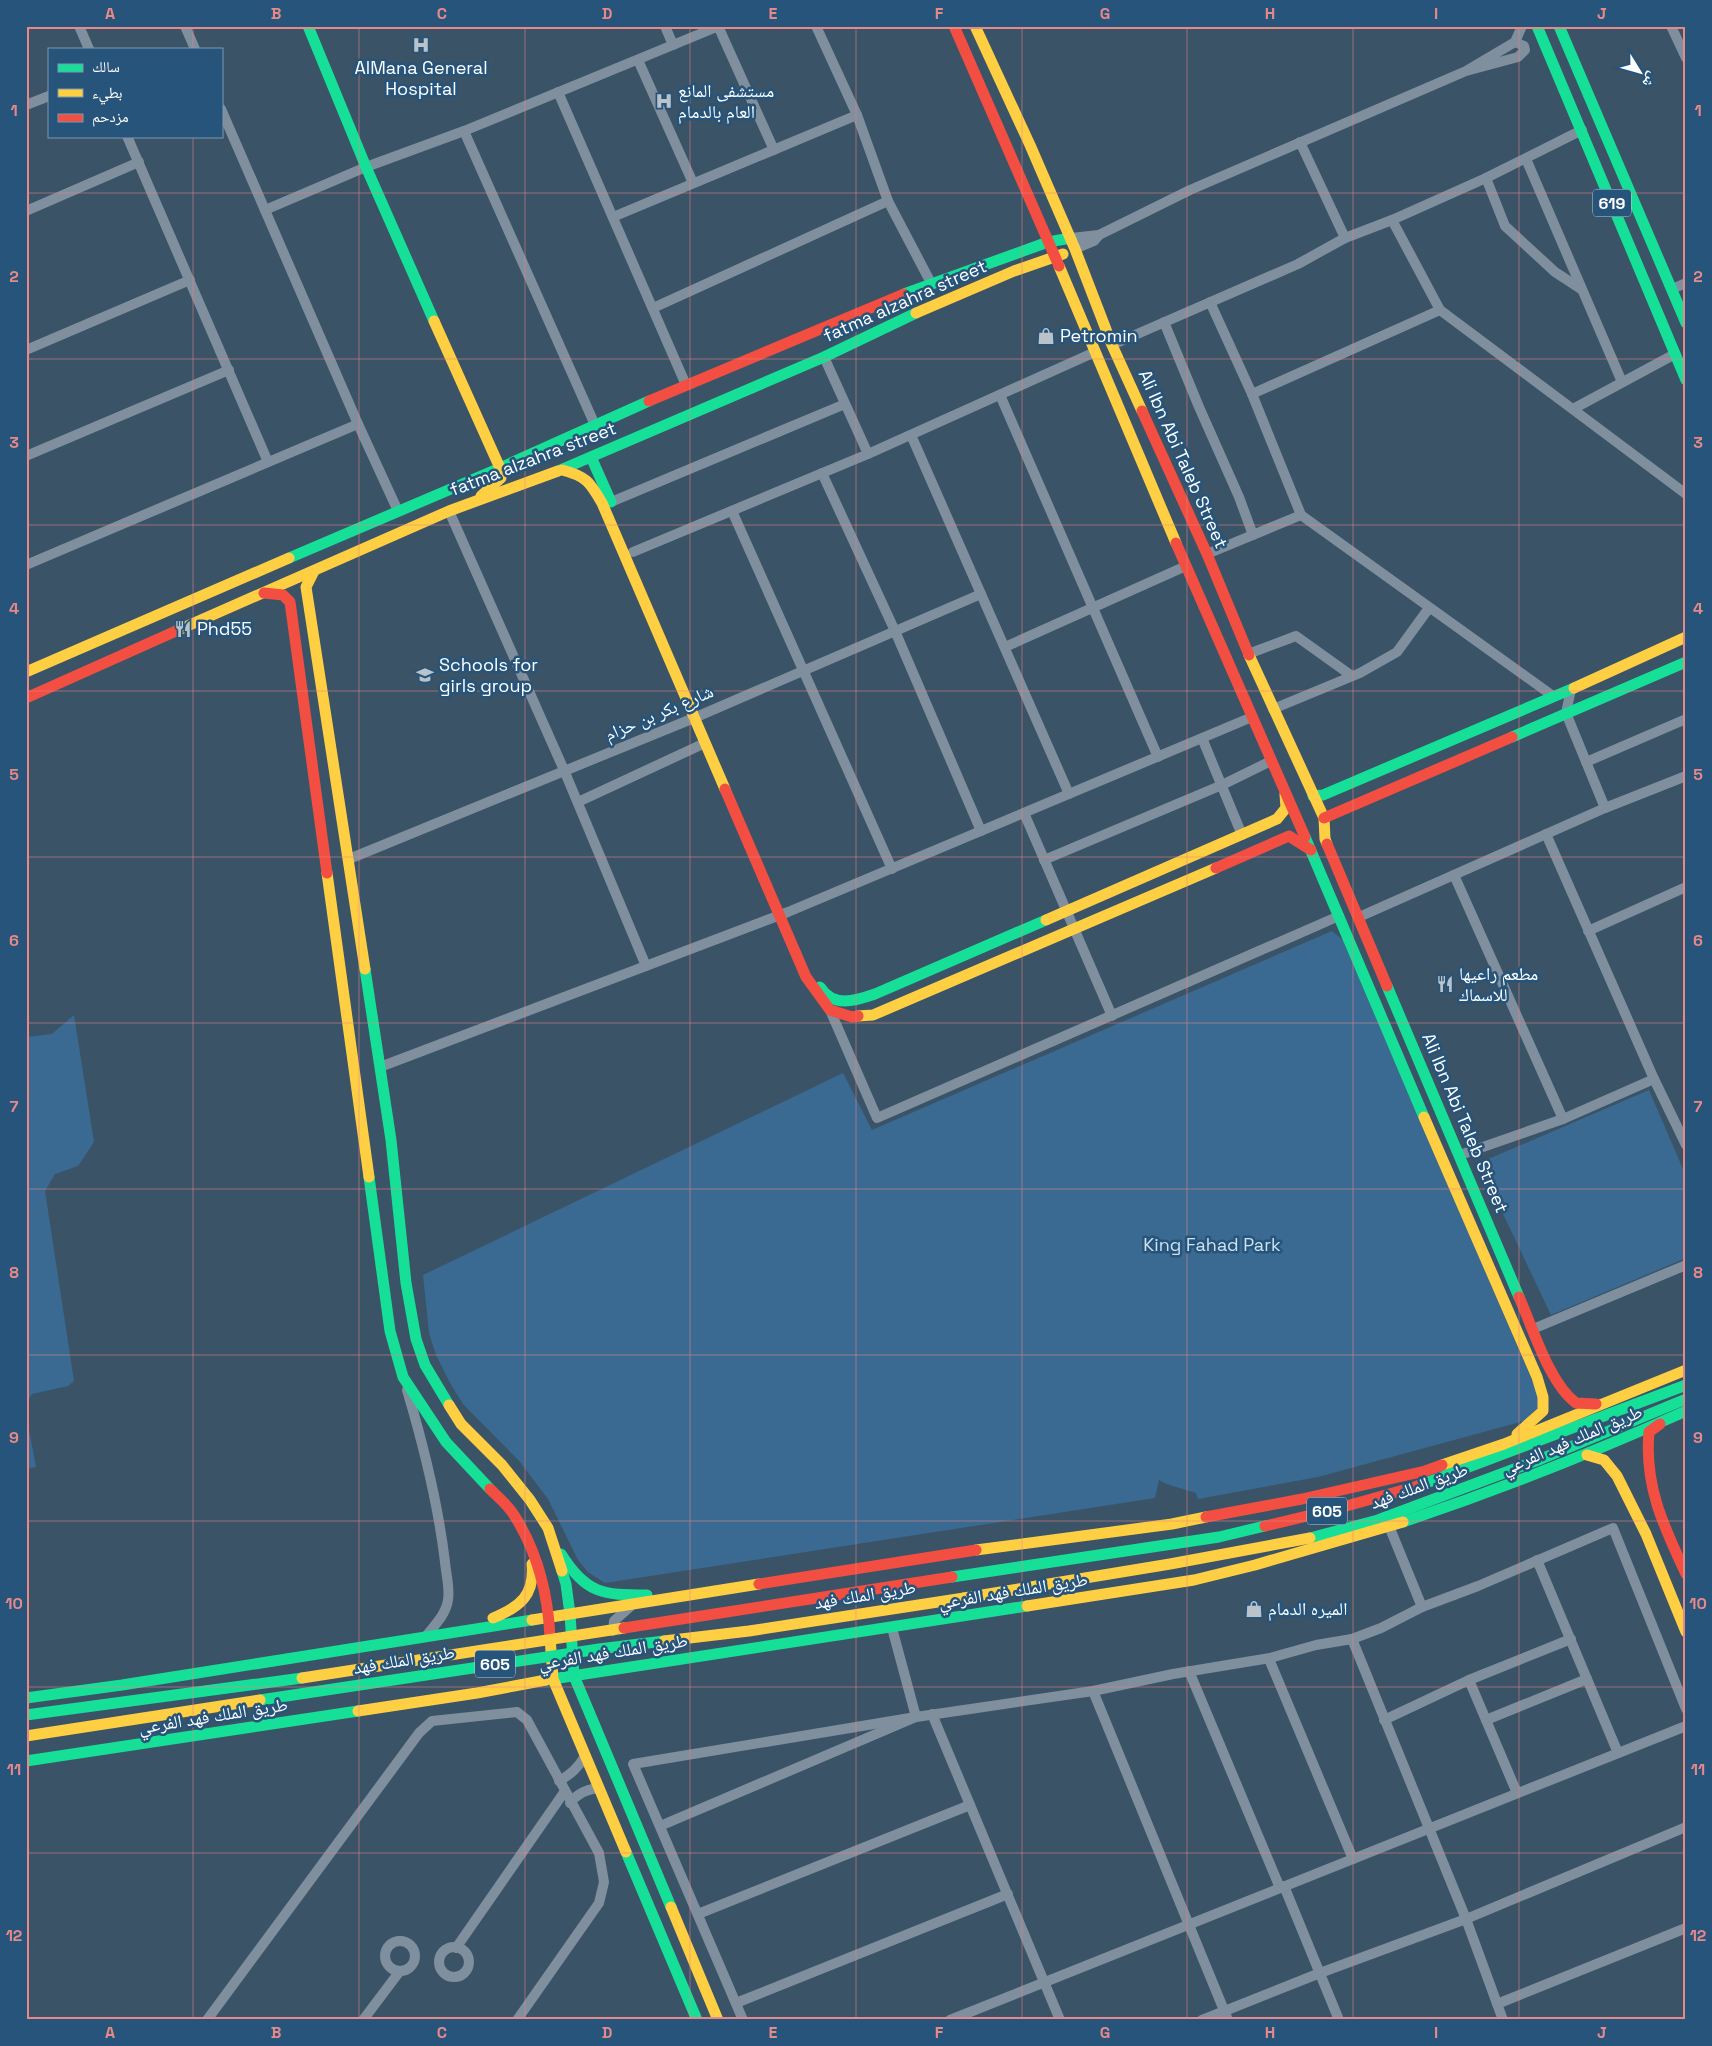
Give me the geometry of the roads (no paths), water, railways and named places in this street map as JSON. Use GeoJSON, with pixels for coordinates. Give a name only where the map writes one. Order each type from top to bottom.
{"type":"FeatureCollection","features":[{"type":"Feature","properties":{"kind":"main road"},"geometry":{"type":"LineString","coordinates":[[308,26],[366,167],[500,468],[501,478],[476,500]]}},
{"type":"Feature","properties":{"kind":"main road","name":"Ali Ibn Abi Taleb Street"},"geometry":{"type":"LineString","coordinates":[[954,26],[1055,257],[1186,566],[1311,850],[1544,1397],[1543,1411],[1504,1444]]}},
{"type":"Feature","properties":{"kind":"main road","name":"Ali Ibn Abi Taleb Street"},"geometry":{"type":"LineString","coordinates":[[975,26],[1016,113],[1075,249],[1112,345],[1207,554],[1248,654],[1324,818],[1325,839],[1533,1328],[1560,1387],[1576,1403],[1583,1405],[1609,1402]]}},
{"type":"Feature","properties":{"kind":"main road","name":"619"},"geometry":{"type":"LineString","coordinates":[[1537,26],[1686,380]]}},
{"type":"Feature","properties":{"kind":"main road","name":"619"},"geometry":{"type":"LineString","coordinates":[[1561,27],[1686,323]]}},
{"type":"Feature","properties":{"kind":"main road"},"geometry":{"type":"LineString","coordinates":[[26,672],[500,468],[686,385],[931,283],[1048,242],[1070,238]]}},
{"type":"Feature","properties":{"kind":"main road","name":"fatma alzahra street"},"geometry":{"type":"LineString","coordinates":[[26,698],[449,511],[562,470],[824,357],[925,309],[1014,271],[1075,249]]}},
{"type":"Feature","properties":{"kind":"main road"},"geometry":{"type":"LineString","coordinates":[[925,309],[934,294],[935,288],[931,283]]}},
{"type":"Feature","properties":{"kind":"main road"},"geometry":{"type":"LineString","coordinates":[[591,457],[698,715],[705,743],[784,914],[823,992],[840,1002],[852,1001],[876,994],[1277,820],[1286,808],[1285,792]]}},
{"type":"Feature","properties":{"kind":"main road"},"geometry":{"type":"LineString","coordinates":[[562,470],[582,475],[589,480],[602,503],[698,715],[784,914],[806,977],[830,1010],[852,1017],[873,1015],[1289,836],[1311,850]]}},
{"type":"Feature","properties":{"kind":"main road"},"geometry":{"type":"LineString","coordinates":[[314,571],[306,586],[391,1140],[406,1283],[416,1339],[425,1366],[461,1424],[502,1465],[530,1500],[548,1528],[563,1558],[583,1581],[611,1595],[684,1596]]}},
{"type":"Feature","properties":{"kind":"main road"},"geometry":{"type":"LineString","coordinates":[[264,593],[283,596],[290,602],[390,1331],[403,1377],[446,1442],[513,1513],[525,1534],[544,1586],[549,1616],[553,1679],[697,2020]]}},
{"type":"Feature","properties":{"kind":"main road"},"geometry":{"type":"LineString","coordinates":[[1313,796],[1323,795],[1571,689],[1686,637]]}},
{"type":"Feature","properties":{"kind":"main road"},"geometry":{"type":"LineString","coordinates":[[1324,818],[1686,662]]}},
{"type":"Feature","properties":{"kind":"main road","name":"طريق الملك فهد الفرعي"},"geometry":{"type":"LineString","coordinates":[[26,1698],[122,1685],[954,1553],[1172,1524],[1302,1499],[1425,1471],[1504,1444],[1686,1370]]}},
{"type":"Feature","properties":{"kind":"main road"},"geometry":{"type":"LineString","coordinates":[[1539,1385],[1548,1399],[1555,1399],[1559,1396],[1556,1377]]}},
{"type":"Feature","properties":{"kind":"main road","name":"طريق الملك فهد"},"geometry":{"type":"LineString","coordinates":[[26,1715],[248,1686],[1219,1537],[1332,1510],[1431,1482],[1686,1385]]}},
{"type":"Feature","properties":{"kind":"main road","name":"طريق الملك فهد"},"geometry":{"type":"LineString","coordinates":[[26,1736],[589,1650],[749,1631],[964,1598],[1298,1541],[1378,1520],[1490,1479],[1686,1399]]}},
{"type":"Feature","properties":{"kind":"main road","name":"طريق الملك فهد الفرعي"},"geometry":{"type":"LineString","coordinates":[[26,1761],[477,1693],[553,1679],[1194,1580],[1255,1565],[1481,1496],[1587,1454],[1686,1411]]}},
{"type":"Feature","properties":{"kind":"main road"},"geometry":{"type":"LineString","coordinates":[[1666,1419],[1649,1432],[1646,1449],[1649,1476],[1660,1515],[1686,1574]]}},
{"type":"Feature","properties":{"kind":"main road"},"geometry":{"type":"LineString","coordinates":[[1587,1454],[1604,1460],[1617,1476],[1646,1534],[1686,1632]]}},
{"type":"Feature","properties":{"kind":"main road"},"geometry":{"type":"LineString","coordinates":[[1219,1537],[1425,1471]]}},
{"type":"Feature","properties":{"kind":"main road"},"geometry":{"type":"LineString","coordinates":[[1170,1564],[1287,1553],[1387,1526],[1490,1479]]}},
{"type":"Feature","properties":{"kind":"main road"},"geometry":{"type":"LineString","coordinates":[[548,1528],[566,1584],[574,1676],[718,2020]]}},
{"type":"Feature","properties":{"kind":"main road"},"geometry":{"type":"LineString","coordinates":[[464,1630],[510,1612],[519,1605],[530,1590],[534,1575],[525,1534]]}},
{"type":"Feature","properties":{"kind":"street"},"geometry":{"type":"LineString","coordinates":[[79,26],[89,48]]}},
{"type":"Feature","properties":{"kind":"street"},"geometry":{"type":"LineString","coordinates":[[185,26],[195,48]]}},
{"type":"Feature","properties":{"kind":"street"},"geometry":{"type":"LineString","coordinates":[[665,26],[673,45]]}},
{"type":"Feature","properties":{"kind":"street"},"geometry":{"type":"LineString","coordinates":[[265,210],[366,167],[464,131],[718,26],[774,150]]}},
{"type":"Feature","properties":{"kind":"street"},"geometry":{"type":"LineString","coordinates":[[816,26],[857,115],[888,201],[931,283]]}},
{"type":"Feature","properties":{"kind":"street"},"geometry":{"type":"LineString","coordinates":[[1075,249],[1094,240],[1099,235],[1190,190],[1300,142],[1466,71],[1518,57],[1525,50],[1524,46],[1515,42],[1522,26]]}},
{"type":"Feature","properties":{"kind":"street"},"geometry":{"type":"LineString","coordinates":[[1672,26],[1686,58]]}},
{"type":"Feature","properties":{"kind":"street"},"geometry":{"type":"LineString","coordinates":[[638,60],[693,183]]}},
{"type":"Feature","properties":{"kind":"street"},"geometry":{"type":"LineString","coordinates":[[558,92],[686,385]]}},
{"type":"Feature","properties":{"kind":"street"},"geometry":{"type":"LineString","coordinates":[[26,105],[48,96]]}},
{"type":"Feature","properties":{"kind":"street"},"geometry":{"type":"LineString","coordinates":[[222,111],[358,424],[398,511]]}},
{"type":"Feature","properties":{"kind":"street"},"geometry":{"type":"LineString","coordinates":[[613,216],[857,115]]}},
{"type":"Feature","properties":{"kind":"street"},"geometry":{"type":"LineString","coordinates":[[1112,345],[1298,264],[1345,238],[1392,220],[1486,178],[1582,130]]}},
{"type":"Feature","properties":{"kind":"street"},"geometry":{"type":"LineString","coordinates":[[464,131],[595,425]]}},
{"type":"Feature","properties":{"kind":"street"},"geometry":{"type":"LineString","coordinates":[[128,138],[268,462]]}},
{"type":"Feature","properties":{"kind":"street"},"geometry":{"type":"LineString","coordinates":[[1300,142],[1345,238]]}},
{"type":"Feature","properties":{"kind":"street"},"geometry":{"type":"LineString","coordinates":[[1526,159],[1622,382]]}},
{"type":"Feature","properties":{"kind":"street"},"geometry":{"type":"LineString","coordinates":[[26,211],[138,162]]}},
{"type":"Feature","properties":{"kind":"street"},"geometry":{"type":"LineString","coordinates":[[1486,178],[1505,226],[1555,272],[1581,288]]}},
{"type":"Feature","properties":{"kind":"street"},"geometry":{"type":"LineString","coordinates":[[653,308],[888,201]]}},
{"type":"Feature","properties":{"kind":"street"},"geometry":{"type":"LineString","coordinates":[[1392,220],[1440,310],[1685,493]]}},
{"type":"Feature","properties":{"kind":"street"},"geometry":{"type":"LineString","coordinates":[[1070,238],[1099,235]]}},
{"type":"Feature","properties":{"kind":"street"},"geometry":{"type":"LineString","coordinates":[[26,350],[190,280]]}},
{"type":"Feature","properties":{"kind":"street"},"geometry":{"type":"LineString","coordinates":[[1672,289],[1686,283]]}},
{"type":"Feature","properties":{"kind":"street"},"geometry":{"type":"LineString","coordinates":[[1210,302],[1252,394],[1301,515],[1553,696]]}},
{"type":"Feature","properties":{"kind":"street"},"geometry":{"type":"LineString","coordinates":[[1252,394],[1440,310]]}},
{"type":"Feature","properties":{"kind":"street"},"geometry":{"type":"LineString","coordinates":[[1164,322],[1254,535]]}},
{"type":"Feature","properties":{"kind":"street"},"geometry":{"type":"LineString","coordinates":[[632,552],[868,454],[1095,352]]}},
{"type":"Feature","properties":{"kind":"street"},"geometry":{"type":"LineString","coordinates":[[1573,409],[1675,354]]}},
{"type":"Feature","properties":{"kind":"street"},"geometry":{"type":"LineString","coordinates":[[824,357],[868,454]]}},
{"type":"Feature","properties":{"kind":"street"},"geometry":{"type":"LineString","coordinates":[[26,456],[229,370]]}},
{"type":"Feature","properties":{"kind":"street"},"geometry":{"type":"LineString","coordinates":[[1000,395],[1158,756]]}},
{"type":"Feature","properties":{"kind":"street"},"geometry":{"type":"LineString","coordinates":[[611,502],[846,404]]}},
{"type":"Feature","properties":{"kind":"street"},"geometry":{"type":"LineString","coordinates":[[26,565],[358,424]]}},
{"type":"Feature","properties":{"kind":"street"},"geometry":{"type":"LineString","coordinates":[[911,435],[1069,794]]}},
{"type":"Feature","properties":{"kind":"street"},"geometry":{"type":"LineString","coordinates":[[822,473],[895,631],[982,831]]}},
{"type":"Feature","properties":{"kind":"street"},"geometry":{"type":"LineString","coordinates":[[449,511],[578,802],[646,966]]}},
{"type":"Feature","properties":{"kind":"street"},"geometry":{"type":"LineString","coordinates":[[732,511],[892,868]]}},
{"type":"Feature","properties":{"kind":"street"},"geometry":{"type":"LineString","coordinates":[[1207,554],[1301,515]]}},
{"type":"Feature","properties":{"kind":"street"},"geometry":{"type":"LineString","coordinates":[[1004,647],[1186,566]]}},
{"type":"Feature","properties":{"kind":"street","name":"شارع بكر بن حزام"},"geometry":{"type":"LineString","coordinates":[[349,859],[698,715],[981,594]]}},
{"type":"Feature","properties":{"kind":"street"},"geometry":{"type":"LineString","coordinates":[[1273,709],[1352,676],[1397,652],[1430,608]]}},
{"type":"Feature","properties":{"kind":"street"},"geometry":{"type":"LineString","coordinates":[[1248,654],[1296,636],[1352,676]]}},
{"type":"Feature","properties":{"kind":"street"},"geometry":{"type":"LineString","coordinates":[[1571,689],[1566,713],[1605,808]]}},
{"type":"Feature","properties":{"kind":"street"},"geometry":{"type":"LineString","coordinates":[[380,1067],[784,914],[1252,717]]}},
{"type":"Feature","properties":{"kind":"street"},"geometry":{"type":"LineString","coordinates":[[1586,762],[1686,719]]}},
{"type":"Feature","properties":{"kind":"street"},"geometry":{"type":"LineString","coordinates":[[1202,738],[1242,835]]}},
{"type":"Feature","properties":{"kind":"street"},"geometry":{"type":"LineString","coordinates":[[578,802],[705,743]]}},
{"type":"Feature","properties":{"kind":"street"},"geometry":{"type":"LineString","coordinates":[[1044,860],[1222,785],[1271,761]]}},
{"type":"Feature","properties":{"kind":"street"},"geometry":{"type":"LineString","coordinates":[[1359,917],[1605,808],[1686,776]]}},
{"type":"Feature","properties":{"kind":"street"},"geometry":{"type":"LineString","coordinates":[[1024,813],[1112,1016]]}},
{"type":"Feature","properties":{"kind":"street"},"geometry":{"type":"LineString","coordinates":[[1546,834],[1654,1079],[1686,1145]]}},
{"type":"Feature","properties":{"kind":"street"},"geometry":{"type":"LineString","coordinates":[[1454,875],[1563,1119]]}},
{"type":"Feature","properties":{"kind":"street"},"geometry":{"type":"LineString","coordinates":[[1588,931],[1685,891]]}},
{"type":"Feature","properties":{"kind":"street"},"geometry":{"type":"LineString","coordinates":[[830,1010],[877,1118],[1339,916]]}},
{"type":"Feature","properties":{"kind":"street"},"geometry":{"type":"LineString","coordinates":[[1460,1155],[1563,1119],[1654,1079]]}},
{"type":"Feature","properties":{"kind":"street"},"geometry":{"type":"LineString","coordinates":[[1533,1328],[1686,1265]]}},
{"type":"Feature","properties":{"kind":"street"},"geometry":{"type":"LineString","coordinates":[[403,1377],[431,1477],[443,1547],[447,1586],[448,1600],[442,1616],[426,1636]]}},
{"type":"Feature","properties":{"kind":"street"},"geometry":{"type":"LineString","coordinates":[[1387,1526],[1422,1607]]}},
{"type":"Feature","properties":{"kind":"street"},"geometry":{"type":"LineString","coordinates":[[743,2020],[633,1764],[932,1714],[1093,1691],[1189,1672],[1269,1659],[1316,1645],[1352,1639],[1382,1628],[1422,1607],[1613,1528],[1686,1709]]}},
{"type":"Feature","properties":{"kind":"street"},"geometry":{"type":"LineString","coordinates":[[1537,1560],[1618,1753]]}},
{"type":"Feature","properties":{"kind":"street"},"geometry":{"type":"LineString","coordinates":[[631,1667],[619,1656],[613,1638],[614,1621],[632,1605]]}},
{"type":"Feature","properties":{"kind":"street"},"geometry":{"type":"LineString","coordinates":[[892,1628],[916,1717]]}},
{"type":"Feature","properties":{"kind":"street"},"geometry":{"type":"LineString","coordinates":[[1352,1639],[1428,1830],[1466,1919],[1503,2020]]}},
{"type":"Feature","properties":{"kind":"street"},"geometry":{"type":"LineString","coordinates":[[1384,1720],[1470,1680],[1571,1639]]}},
{"type":"Feature","properties":{"kind":"street"},"geometry":{"type":"LineString","coordinates":[[1269,1659],[1353,1859]]}},
{"type":"Feature","properties":{"kind":"street"},"geometry":{"type":"LineString","coordinates":[[1189,1672],[1339,2020]]}},
{"type":"Feature","properties":{"kind":"street"},"geometry":{"type":"LineString","coordinates":[[1486,1720],[1587,1679]]}},
{"type":"Feature","properties":{"kind":"street"},"geometry":{"type":"LineString","coordinates":[[1470,1680],[1517,1793]]}},
{"type":"Feature","properties":{"kind":"street"},"geometry":{"type":"LineString","coordinates":[[1093,1691],[1227,2015]]}},
{"type":"Feature","properties":{"kind":"street"},"geometry":{"type":"LineString","coordinates":[[207,2020],[419,1733],[432,1721],[517,1712],[527,1720],[599,1854],[604,1882],[599,1903],[516,2020]]}},
{"type":"Feature","properties":{"kind":"street"},"geometry":{"type":"LineString","coordinates":[[932,1714],[1060,2020]]}},
{"type":"Feature","properties":{"kind":"street"},"geometry":{"type":"LineString","coordinates":[[660,1826],[916,1717]]}},
{"type":"Feature","properties":{"kind":"street"},"geometry":{"type":"LineString","coordinates":[[950,2020],[1686,1726]]}},
{"type":"Feature","properties":{"kind":"street"},"geometry":{"type":"LineString","coordinates":[[559,1781],[570,1776],[578,1768],[585,1756]]}},
{"type":"Feature","properties":{"kind":"street"},"geometry":{"type":"LineString","coordinates":[[570,1803],[585,1790],[598,1788]]}},
{"type":"Feature","properties":{"kind":"street"},"geometry":{"type":"LineString","coordinates":[[456,1948],[564,1790]]}},
{"type":"Feature","properties":{"kind":"street"},"geometry":{"type":"LineString","coordinates":[[698,1914],[970,1805]]}},
{"type":"Feature","properties":{"kind":"street"},"geometry":{"type":"LineString","coordinates":[[1202,2020],[1227,2015],[1320,1973],[1466,1919],[1686,1827]]}},
{"type":"Feature","properties":{"kind":"street"},"geometry":{"type":"LineString","coordinates":[[736,2003],[1008,1894]]}},
{"type":"Feature","properties":{"kind":"street"},"geometry":{"type":"LineString","coordinates":[[1497,2004],[1686,1928]]}},
{"type":"Feature","properties":{"kind":"street"},"geometry":{"type":"LineString","coordinates":[[363,2020],[400,1971]]}},
{"type":"Feature","properties":{"kind":"place","name":"AlMana General Hospital"},"geometry":{"type":"Point","coordinates":[421,45]}},
{"type":"Feature","properties":{"kind":"place","name":"مستشفى المانع العام بالدمام"},"geometry":{"type":"Point","coordinates":[664,101]}},
{"type":"Feature","properties":{"kind":"place","name":"Petromin"},"geometry":{"type":"Point","coordinates":[1046,336]}},
{"type":"Feature","properties":{"kind":"place","name":"Phd55"},"geometry":{"type":"Point","coordinates":[183,629]}},
{"type":"Feature","properties":{"kind":"place","name":"Schools for girls group"},"geometry":{"type":"Point","coordinates":[425,675]}},
{"type":"Feature","properties":{"kind":"place","name":"مطعم راعيها للاسماك"},"geometry":{"type":"Point","coordinates":[1445,984]}},
{"type":"Feature","properties":{"kind":"place","name":"الميره الدمام"},"geometry":{"type":"Point","coordinates":[1254,1609]}},
{"type":"Feature","properties":{"kind":"park label","name":"King Fahad Park"},"geometry":{"type":"Point","coordinates":[1212,1245]}}]}
